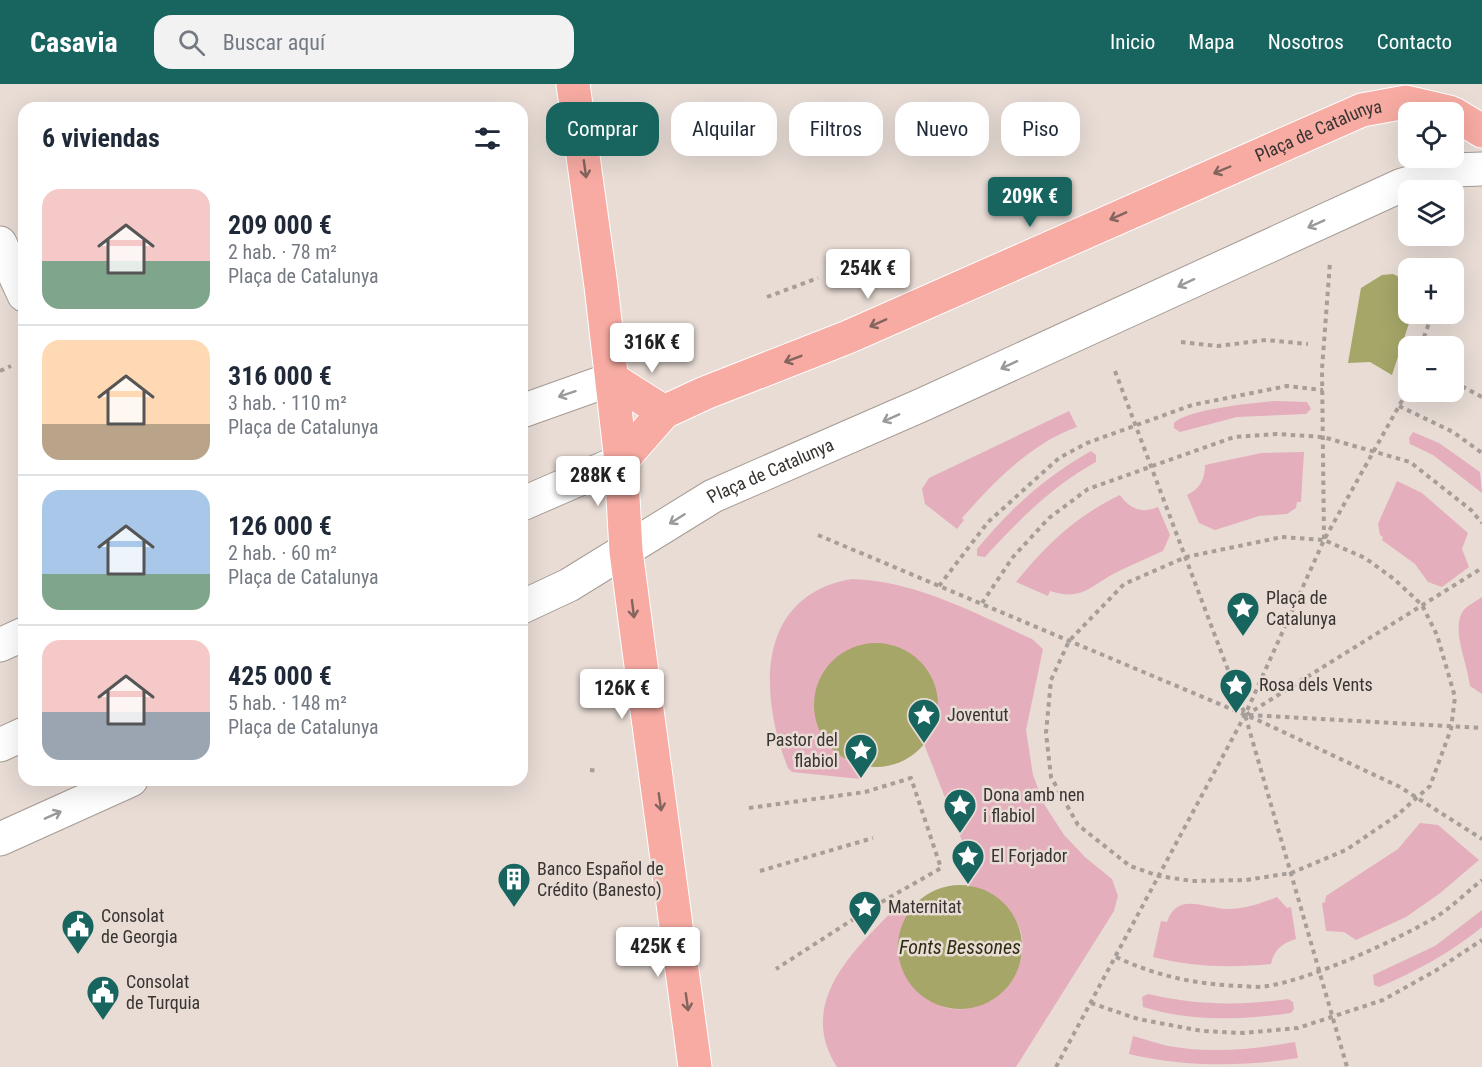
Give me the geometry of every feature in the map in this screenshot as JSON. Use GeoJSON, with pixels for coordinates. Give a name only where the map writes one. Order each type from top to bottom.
{"type":"FeatureCollection","features":[{"type":"Feature","properties":{"kind":"main road"},"geometry":{"type":"LineString","coordinates":[[573,84],[612,379],[621,461],[626,551],[695,1067]]}},
{"type":"Feature","properties":{"kind":"main road","name":"Plaça de Catalunya"},"geometry":{"type":"LineString","coordinates":[[621,461],[664,412],[705,393],[848,337],[1362,110],[1398,103]]}},
{"type":"Feature","properties":{"kind":"main road"},"geometry":{"type":"LineString","coordinates":[[1464,120],[1482,131]]}},
{"type":"Feature","properties":{"kind":"main road"},"geometry":{"type":"LineString","coordinates":[[612,379],[664,412]]}},
{"type":"Feature","properties":{"kind":"street","name":"Plaça de Catalunya"},"geometry":{"type":"LineString","coordinates":[[528,604],[568,585],[713,496],[915,408],[1402,185],[1454,170],[1482,170]]}},
{"type":"Feature","properties":{"kind":"street"},"geometry":{"type":"LineString","coordinates":[[0,243],[18,282]]}},
{"type":"Feature","properties":{"kind":"street"},"geometry":{"type":"LineString","coordinates":[[528,409],[612,379]]}},
{"type":"Feature","properties":{"kind":"street"},"geometry":{"type":"LineString","coordinates":[[528,501],[621,461]]}},
{"type":"Feature","properties":{"kind":"street"},"geometry":{"type":"LineString","coordinates":[[0,645],[18,637]]}},
{"type":"Feature","properties":{"kind":"street"},"geometry":{"type":"LineString","coordinates":[[0,745],[18,737]]}},
{"type":"Feature","properties":{"kind":"street"},"geometry":{"type":"LineString","coordinates":[[0,838],[117,786]]}},
{"type":"Feature","properties":{"kind":"path"},"geometry":{"type":"LineString","coordinates":[[1324,540],[1323,390],[1330,260]]}},
{"type":"Feature","properties":{"kind":"path"},"geometry":{"type":"LineString","coordinates":[[767,297],[818,278]]}},
{"type":"Feature","properties":{"kind":"path"},"geometry":{"type":"LineString","coordinates":[[1181,342],[1218,346],[1266,340],[1308,344]]}},
{"type":"Feature","properties":{"kind":"path"},"geometry":{"type":"LineString","coordinates":[[0,371],[11,366]]}},
{"type":"Feature","properties":{"kind":"path"},"geometry":{"type":"LineString","coordinates":[[1115,371],[1245,715],[1347,1067]]}},
{"type":"Feature","properties":{"kind":"path"},"geometry":{"type":"LineString","coordinates":[[939,586],[988,522],[1059,458],[1087,444],[1192,405],[1287,386],[1323,390]]}},
{"type":"Feature","properties":{"kind":"path"},"geometry":{"type":"LineString","coordinates":[[1464,387],[1482,397]]}},
{"type":"Feature","properties":{"kind":"path"},"geometry":{"type":"LineString","coordinates":[[1056,1067],[1245,715],[1324,540],[1401,402]]}},
{"type":"Feature","properties":{"kind":"path"},"geometry":{"type":"LineString","coordinates":[[1399,406],[1453,432],[1482,453]]}},
{"type":"Feature","properties":{"kind":"path"},"geometry":{"type":"LineString","coordinates":[[982,604],[1013,557],[1049,518],[1088,489],[1234,437],[1276,434],[1323,437],[1410,462],[1471,510],[1482,523]]}},
{"type":"Feature","properties":{"kind":"path"},"geometry":{"type":"LineString","coordinates":[[818,535],[1245,715],[1418,797],[1482,839]]}},
{"type":"Feature","properties":{"kind":"path"},"geometry":{"type":"LineString","coordinates":[[1282,537],[1324,540],[1365,558],[1394,579],[1422,605],[1437,635],[1455,697],[1451,729],[1430,786],[1346,850],[1291,873],[1246,880],[1192,881],[1159,876],[1130,866],[1078,825],[1051,777],[1046,733],[1051,680],[1069,640],[1124,584],[1186,557],[1282,537]]}},
{"type":"Feature","properties":{"kind":"path"},"geometry":{"type":"LineString","coordinates":[[1245,715],[1482,568]]}},
{"type":"Feature","properties":{"kind":"path"},"geometry":{"type":"LineString","coordinates":[[1245,715],[1451,729],[1482,728]]}},
{"type":"Feature","properties":{"kind":"path"},"geometry":{"type":"LineString","coordinates":[[590,770],[599,771]]}},
{"type":"Feature","properties":{"kind":"path"},"geometry":{"type":"LineString","coordinates":[[749,808],[865,792],[911,778],[941,868],[866,911],[776,969]]}},
{"type":"Feature","properties":{"kind":"path"},"geometry":{"type":"LineString","coordinates":[[760,871],[873,838]]}},
{"type":"Feature","properties":{"kind":"path"},"geometry":{"type":"LineString","coordinates":[[1116,957],[1144,970],[1177,980],[1215,985],[1266,986],[1319,970],[1437,916],[1482,880]]}},
{"type":"Feature","properties":{"kind":"path"},"geometry":{"type":"LineString","coordinates":[[1091,1003],[1138,1019],[1202,1031],[1243,1033],[1298,1028],[1383,1000],[1435,971],[1482,940]]}},
{"type":"Feature","properties":{"kind":"shaded area"},"geometry":{"type":"Polygon","coordinates":[[[1275,401],[1307,402],[1311,409],[1306,414],[1237,417],[1180,432],[1174,428],[1174,423],[1181,418],[1207,410],[1275,401]]]}},
{"type":"Feature","properties":{"kind":"shaded area"},"geometry":{"type":"Polygon","coordinates":[[[1069,411],[1077,427],[1044,443],[1014,465],[962,518],[964,520],[957,529],[925,504],[922,489],[929,478],[1069,411]]]}},
{"type":"Feature","properties":{"kind":"shaded area"},"geometry":{"type":"Polygon","coordinates":[[[1413,432],[1439,443],[1480,472],[1482,493],[1433,455],[1410,444],[1409,438],[1413,432]]]}},
{"type":"Feature","properties":{"kind":"shaded area"},"geometry":{"type":"Polygon","coordinates":[[[1091,451],[1096,455],[1096,462],[1051,493],[1023,517],[985,557],[977,556],[977,549],[1015,507],[1043,483],[1091,451]]]}},
{"type":"Feature","properties":{"kind":"shaded area"},"geometry":{"type":"Polygon","coordinates":[[[1304,452],[1301,502],[1297,502],[1296,508],[1287,514],[1259,516],[1215,530],[1199,523],[1187,495],[1201,483],[1205,465],[1261,453],[1304,452]]]}},
{"type":"Feature","properties":{"kind":"shaded area"},"geometry":{"type":"Polygon","coordinates":[[[1397,481],[1422,493],[1468,533],[1462,549],[1469,567],[1442,587],[1428,582],[1415,564],[1382,540],[1378,524],[1397,481]]]}},
{"type":"Feature","properties":{"kind":"shaded area"},"geometry":{"type":"Polygon","coordinates":[[[1120,495],[1128,504],[1137,509],[1147,510],[1158,507],[1170,535],[1163,551],[1079,593],[1062,594],[1050,591],[1048,596],[1016,582],[1063,532],[1089,512],[1120,495]]]}},
{"type":"Feature","properties":{"kind":"shaded area"},"geometry":{"type":"Polygon","coordinates":[[[852,579],[899,585],[944,600],[1032,639],[1043,649],[1026,730],[1033,775],[1044,804],[1064,835],[1086,858],[1112,879],[1118,896],[1114,911],[1016,1067],[837,1067],[826,1042],[823,1019],[827,997],[837,975],[851,955],[903,901],[910,909],[899,946],[904,973],[921,994],[944,1007],[961,1009],[972,1007],[1010,979],[1016,972],[1023,943],[1020,929],[1005,906],[982,890],[968,885],[968,856],[924,744],[934,729],[938,711],[844,759],[862,765],[860,779],[792,772],[788,768],[778,740],[772,710],[770,681],[773,652],[781,627],[797,605],[820,589],[852,579]]]}},
{"type":"Feature","properties":{"kind":"shaded area"},"geometry":{"type":"Polygon","coordinates":[[[1482,597],[1482,694],[1470,686],[1459,627],[1463,611],[1482,597]]]}},
{"type":"Feature","properties":{"kind":"shaded area"},"geometry":{"type":"Polygon","coordinates":[[[1420,823],[1438,825],[1479,860],[1439,894],[1406,917],[1356,940],[1344,932],[1326,931],[1322,903],[1325,902],[1326,896],[1398,849],[1420,823]]]}},
{"type":"Feature","properties":{"kind":"shaded area"},"geometry":{"type":"Polygon","coordinates":[[[1277,897],[1287,908],[1291,907],[1296,939],[1279,948],[1271,964],[1212,966],[1153,957],[1161,921],[1167,922],[1172,912],[1178,907],[1194,904],[1231,909],[1255,905],[1277,897]]]}},
{"type":"Feature","properties":{"kind":"shaded area"},"geometry":{"type":"Polygon","coordinates":[[[1482,910],[1482,927],[1458,945],[1407,975],[1379,987],[1374,985],[1373,975],[1435,946],[1482,910]]]}},
{"type":"Feature","properties":{"kind":"shaded area"},"geometry":{"type":"Polygon","coordinates":[[[1148,994],[1218,1003],[1252,1003],[1288,999],[1293,1002],[1294,1009],[1291,1013],[1254,1017],[1198,1017],[1143,1007],[1142,997],[1148,994]]]}},
{"type":"Feature","properties":{"kind":"shaded area"},"geometry":{"type":"Polygon","coordinates":[[[1133,1036],[1168,1046],[1201,1050],[1249,1048],[1295,1042],[1298,1058],[1235,1064],[1171,1061],[1129,1054],[1133,1036]]]}},
{"type":"Feature","properties":{"kind":"water"},"geometry":{"type":"Polygon","coordinates":[[[1393,274],[1398,276],[1398,324],[1409,324],[1405,336],[1398,336],[1398,357],[1392,375],[1370,362],[1348,363],[1361,288],[1382,275],[1393,274]]]}},
{"type":"Feature","properties":{"kind":"water"},"geometry":{"type":"Polygon","coordinates":[[[876,643],[900,648],[920,661],[933,681],[938,705],[933,729],[920,749],[900,762],[876,767],[852,762],[832,749],[819,729],[814,705],[819,681],[832,661],[852,648],[876,643]]]}},
{"type":"Feature","properties":{"kind":"water","name":"Fonts Bessones"},"geometry":{"type":"Polygon","coordinates":[[[960,885],[984,890],[1004,903],[1017,923],[1022,947],[1017,971],[1004,991],[984,1004],[960,1009],[936,1004],[916,991],[903,971],[898,947],[903,923],[916,903],[936,890],[960,885]]]}},
{"type":"Feature","properties":{"kind":"place","name":"Plaça de Catalunya"},"geometry":{"type":"Point","coordinates":[1243,637]}},
{"type":"Feature","properties":{"kind":"place","name":"Rosa dels Vents"},"geometry":{"type":"Point","coordinates":[1236,714]}},
{"type":"Feature","properties":{"kind":"place","name":"Joventut"},"geometry":{"type":"Point","coordinates":[924,744]}},
{"type":"Feature","properties":{"kind":"place","name":"Pastor del flabiol"},"geometry":{"type":"Point","coordinates":[861,779]}},
{"type":"Feature","properties":{"kind":"place","name":"Dona amb nen i flabiol"},"geometry":{"type":"Point","coordinates":[960,834]}},
{"type":"Feature","properties":{"kind":"place","name":"El Forjador"},"geometry":{"type":"Point","coordinates":[968,885]}},
{"type":"Feature","properties":{"kind":"place","name":"Banco Español de Crédito (Banesto)"},"geometry":{"type":"Point","coordinates":[514,908]}},
{"type":"Feature","properties":{"kind":"place","name":"Maternitat"},"geometry":{"type":"Point","coordinates":[865,936]}},
{"type":"Feature","properties":{"kind":"place","name":"Consolat de Georgia"},"geometry":{"type":"Point","coordinates":[78,955]}},
{"type":"Feature","properties":{"kind":"place","name":"Consolat de Turquia"},"geometry":{"type":"Point","coordinates":[103,1021]}}]}
